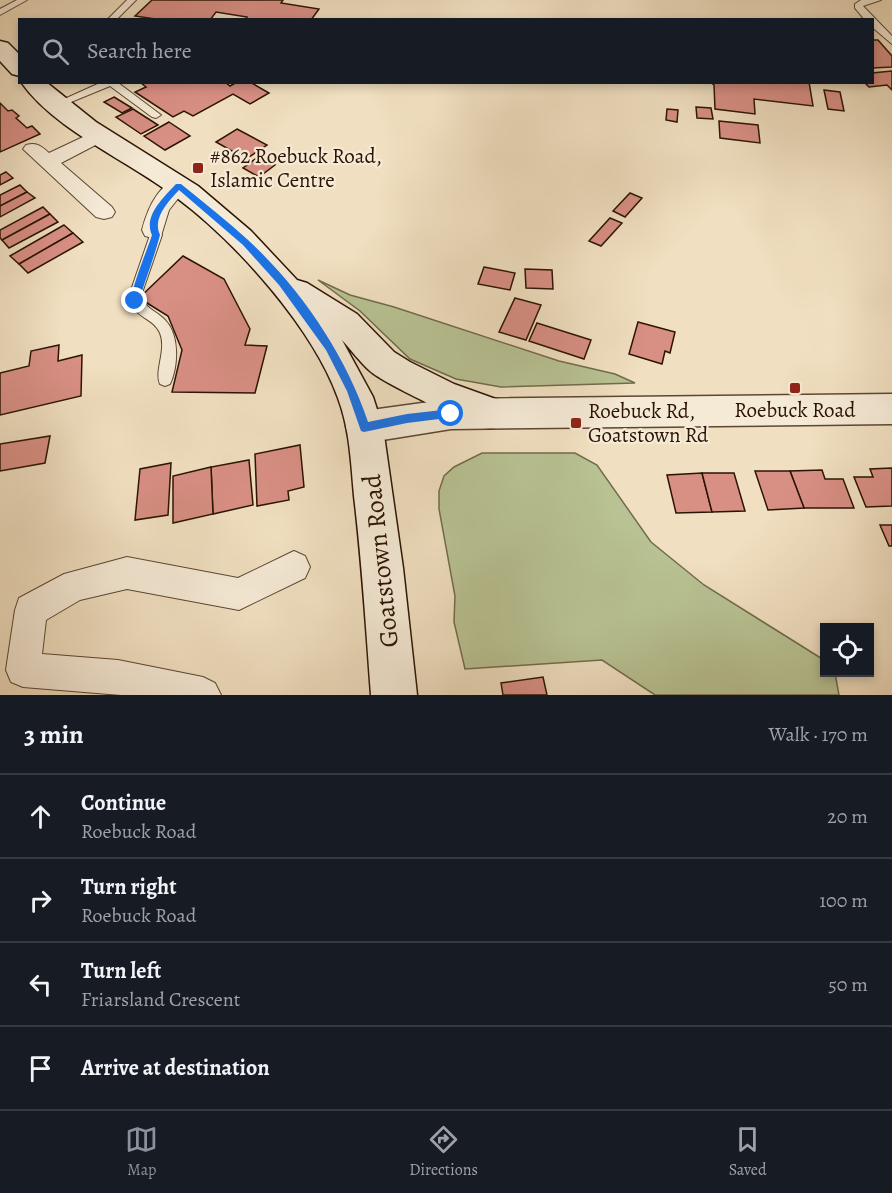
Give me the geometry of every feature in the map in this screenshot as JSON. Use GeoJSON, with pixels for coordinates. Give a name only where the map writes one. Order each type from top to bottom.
{"type":"FeatureCollection","features":[{"type":"Feature","properties":{"kind":"main road"},"geometry":{"type":"LineString","coordinates":[[0,48],[18,67]]}},
{"type":"Feature","properties":{"kind":"main road"},"geometry":{"type":"LineString","coordinates":[[34,84],[56,105],[178,186],[246,243],[282,282],[329,348],[352,390],[364,428],[407,418],[451,414],[892,409]]}},
{"type":"Feature","properties":{"kind":"main road"},"geometry":{"type":"LineString","coordinates":[[282,282],[321,304],[346,323],[382,362],[442,394],[491,414]]}},
{"type":"Feature","properties":{"kind":"main road","name":"Goatstown Road"},"geometry":{"type":"LineString","coordinates":[[364,428],[379,530],[394,695]]}},
{"type":"Feature","properties":{"kind":"street"},"geometry":{"type":"LineString","coordinates":[[100,135],[40,155],[104,212]]}},
{"type":"Feature","properties":{"kind":"street"},"geometry":{"type":"LineString","coordinates":[[153,230],[159,208],[178,186]]}},
{"type":"Feature","properties":{"kind":"street"},"geometry":{"type":"LineString","coordinates":[[203,695],[118,677],[23,670],[31,610],[75,585],[127,573],[239,594],[294,567]]}},
{"type":"Feature","properties":{"kind":"lane"},"geometry":{"type":"LineString","coordinates":[[0,12],[23,0]]}},
{"type":"Feature","properties":{"kind":"lane"},"geometry":{"type":"LineString","coordinates":[[113,18],[132,0]]}},
{"type":"Feature","properties":{"kind":"lane"},"geometry":{"type":"LineString","coordinates":[[868,18],[858,6],[877,0]]}},
{"type":"Feature","properties":{"kind":"lane"},"geometry":{"type":"LineString","coordinates":[[874,24],[892,41]]}},
{"type":"Feature","properties":{"kind":"lane"},"geometry":{"type":"LineString","coordinates":[[56,105],[108,84]]}},
{"type":"Feature","properties":{"kind":"lane"},"geometry":{"type":"LineString","coordinates":[[112,84],[156,115]]}},
{"type":"Feature","properties":{"kind":"lane"},"geometry":{"type":"LineString","coordinates":[[153,230],[156,235],[135,301],[143,313],[164,327],[170,352],[165,380]]}},
{"type":"Feature","properties":{"kind":"green space"},"geometry":{"type":"Polygon","coordinates":[[[318,280],[350,295],[394,307],[559,361],[615,374],[635,383],[501,387],[456,379],[410,359],[360,311],[318,280]]]}},
{"type":"Feature","properties":{"kind":"green space"},"geometry":{"type":"Polygon","coordinates":[[[482,453],[575,453],[597,465],[651,542],[704,585],[820,658],[820,677],[836,677],[839,695],[655,695],[602,660],[465,669],[454,622],[455,596],[439,509],[439,491],[444,476],[454,467],[482,453]]]}},
{"type":"Feature","properties":{"kind":"building"},"geometry":{"type":"Polygon","coordinates":[[[152,0],[283,0],[281,3],[319,9],[312,18],[246,18],[216,12],[212,18],[135,16],[152,0]]]}},
{"type":"Feature","properties":{"kind":"building"},"geometry":{"type":"Polygon","coordinates":[[[874,40],[878,40],[892,56],[892,67],[874,68],[874,40]]]}},
{"type":"Feature","properties":{"kind":"building"},"geometry":{"type":"Polygon","coordinates":[[[892,71],[892,90],[887,85],[869,87],[866,84],[874,84],[874,73],[892,71]]]}},
{"type":"Feature","properties":{"kind":"building"},"geometry":{"type":"Polygon","coordinates":[[[142,84],[228,84],[230,86],[253,84],[269,93],[250,104],[233,94],[193,116],[184,111],[173,117],[135,92],[146,87],[142,84]]]}},
{"type":"Feature","properties":{"kind":"building"},"geometry":{"type":"Polygon","coordinates":[[[809,84],[813,106],[754,99],[755,114],[715,109],[714,85],[809,84]]]}},
{"type":"Feature","properties":{"kind":"building"},"geometry":{"type":"Polygon","coordinates":[[[824,90],[840,92],[844,111],[828,109],[824,90]]]}},
{"type":"Feature","properties":{"kind":"building"},"geometry":{"type":"Polygon","coordinates":[[[114,97],[132,108],[122,113],[104,102],[114,97]]]}},
{"type":"Feature","properties":{"kind":"building"},"geometry":{"type":"Polygon","coordinates":[[[0,103],[8,111],[12,110],[19,116],[16,118],[27,128],[32,126],[40,134],[0,152],[0,103]]]}},
{"type":"Feature","properties":{"kind":"building"},"geometry":{"type":"Polygon","coordinates":[[[696,107],[711,108],[713,119],[697,118],[696,107]]]}},
{"type":"Feature","properties":{"kind":"building"},"geometry":{"type":"Polygon","coordinates":[[[133,109],[158,125],[141,134],[116,117],[133,109]]]}},
{"type":"Feature","properties":{"kind":"building"},"geometry":{"type":"Polygon","coordinates":[[[667,109],[678,110],[677,122],[666,120],[667,109]]]}},
{"type":"Feature","properties":{"kind":"building"},"geometry":{"type":"Polygon","coordinates":[[[719,121],[758,125],[760,143],[720,138],[719,121]]]}},
{"type":"Feature","properties":{"kind":"building"},"geometry":{"type":"Polygon","coordinates":[[[169,122],[190,136],[165,150],[144,136],[169,122]]]}},
{"type":"Feature","properties":{"kind":"building"},"geometry":{"type":"Polygon","coordinates":[[[237,129],[267,145],[246,159],[216,142],[237,129]]]}},
{"type":"Feature","properties":{"kind":"building"},"geometry":{"type":"Polygon","coordinates":[[[258,157],[275,165],[259,177],[243,168],[258,157]]]}},
{"type":"Feature","properties":{"kind":"building"},"geometry":{"type":"Polygon","coordinates":[[[6,172],[13,178],[0,185],[0,175],[6,172]]]}},
{"type":"Feature","properties":{"kind":"building"},"geometry":{"type":"Polygon","coordinates":[[[20,185],[27,192],[0,206],[0,195],[20,185]]]}},
{"type":"Feature","properties":{"kind":"building"},"geometry":{"type":"Polygon","coordinates":[[[27,192],[35,198],[0,217],[0,206],[27,192]]]}},
{"type":"Feature","properties":{"kind":"building"},"geometry":{"type":"Polygon","coordinates":[[[630,193],[642,198],[625,217],[613,211],[630,193]]]}},
{"type":"Feature","properties":{"kind":"building"},"geometry":{"type":"Polygon","coordinates":[[[43,207],[50,214],[2,240],[0,238],[0,230],[43,207]]]}},
{"type":"Feature","properties":{"kind":"building"},"geometry":{"type":"Polygon","coordinates":[[[50,214],[58,222],[9,248],[2,240],[50,214]]]}},
{"type":"Feature","properties":{"kind":"building"},"geometry":{"type":"Polygon","coordinates":[[[610,218],[622,223],[601,246],[589,241],[610,218]]]}},
{"type":"Feature","properties":{"kind":"building"},"geometry":{"type":"Polygon","coordinates":[[[64,225],[73,233],[19,264],[10,256],[64,225]]]}},
{"type":"Feature","properties":{"kind":"building"},"geometry":{"type":"Polygon","coordinates":[[[73,233],[83,242],[28,273],[19,264],[73,233]]]}},
{"type":"Feature","properties":{"kind":"building"},"geometry":{"type":"Polygon","coordinates":[[[183,256],[224,279],[250,329],[245,345],[267,346],[255,393],[172,392],[182,350],[168,316],[139,298],[183,256]]]}},
{"type":"Feature","properties":{"kind":"building"},"geometry":{"type":"Polygon","coordinates":[[[484,267],[515,273],[510,290],[478,284],[484,267]]]}},
{"type":"Feature","properties":{"kind":"building"},"geometry":{"type":"Polygon","coordinates":[[[525,269],[552,270],[553,289],[526,288],[525,269]]]}},
{"type":"Feature","properties":{"kind":"building"},"geometry":{"type":"Polygon","coordinates":[[[515,298],[541,305],[526,340],[499,332],[515,298]]]}},
{"type":"Feature","properties":{"kind":"building"},"geometry":{"type":"Polygon","coordinates":[[[638,322],[675,332],[670,353],[665,351],[662,364],[629,354],[638,322]]]}},
{"type":"Feature","properties":{"kind":"building"},"geometry":{"type":"Polygon","coordinates":[[[537,323],[591,340],[584,359],[529,341],[537,323]]]}},
{"type":"Feature","properties":{"kind":"building"},"geometry":{"type":"Polygon","coordinates":[[[59,345],[58,361],[82,355],[81,396],[0,415],[0,373],[29,366],[31,351],[59,345]]]}},
{"type":"Feature","properties":{"kind":"building"},"geometry":{"type":"Polygon","coordinates":[[[50,436],[45,463],[0,471],[0,444],[50,436]]]}},
{"type":"Feature","properties":{"kind":"building"},"geometry":{"type":"Polygon","coordinates":[[[300,445],[304,487],[288,491],[289,500],[257,506],[255,454],[300,445]]]}},
{"type":"Feature","properties":{"kind":"building"},"geometry":{"type":"Polygon","coordinates":[[[249,460],[253,505],[213,514],[211,467],[249,460]]]}},
{"type":"Feature","properties":{"kind":"building"},"geometry":{"type":"Polygon","coordinates":[[[171,463],[168,515],[135,520],[140,469],[171,463]]]}},
{"type":"Feature","properties":{"kind":"building"},"geometry":{"type":"Polygon","coordinates":[[[211,467],[213,514],[173,523],[173,476],[211,467]]]}},
{"type":"Feature","properties":{"kind":"building"},"geometry":{"type":"Polygon","coordinates":[[[892,468],[892,506],[866,507],[854,477],[873,477],[870,469],[892,468]]]}},
{"type":"Feature","properties":{"kind":"building"},"geometry":{"type":"Polygon","coordinates":[[[822,470],[825,479],[843,479],[854,508],[804,508],[790,471],[822,470]]]}},
{"type":"Feature","properties":{"kind":"building"},"geometry":{"type":"Polygon","coordinates":[[[755,471],[790,471],[804,508],[768,510],[755,471]]]}},
{"type":"Feature","properties":{"kind":"building"},"geometry":{"type":"Polygon","coordinates":[[[702,473],[712,512],[676,513],[667,475],[702,473]]]}},
{"type":"Feature","properties":{"kind":"building"},"geometry":{"type":"Polygon","coordinates":[[[702,473],[734,473],[745,511],[712,512],[702,473]]]}},
{"type":"Feature","properties":{"kind":"building"},"geometry":{"type":"Polygon","coordinates":[[[880,525],[892,525],[892,546],[889,546],[880,525]]]}},
{"type":"Feature","properties":{"kind":"building"},"geometry":{"type":"Polygon","coordinates":[[[543,677],[547,695],[503,695],[501,683],[543,677]]]}},
{"type":"Feature","properties":{"kind":"place","name":"#862 Roebuck Road, Islamic Centre"},"geometry":{"type":"Point","coordinates":[198,168]}},
{"type":"Feature","properties":{"kind":"place","name":"Roebuck Road"},"geometry":{"type":"Point","coordinates":[795,388]}},
{"type":"Feature","properties":{"kind":"place","name":"Roebuck Rd, Goatstown Rd"},"geometry":{"type":"Point","coordinates":[576,423]}},
{"type":"Feature","properties":{"kind":"route"},"geometry":{"type":"LineString","coordinates":[[135,301],[156,235],[153,230],[159,208],[178,186],[188,192],[246,243],[282,282],[329,348],[352,390],[364,428],[407,418],[451,414]]}}]}
